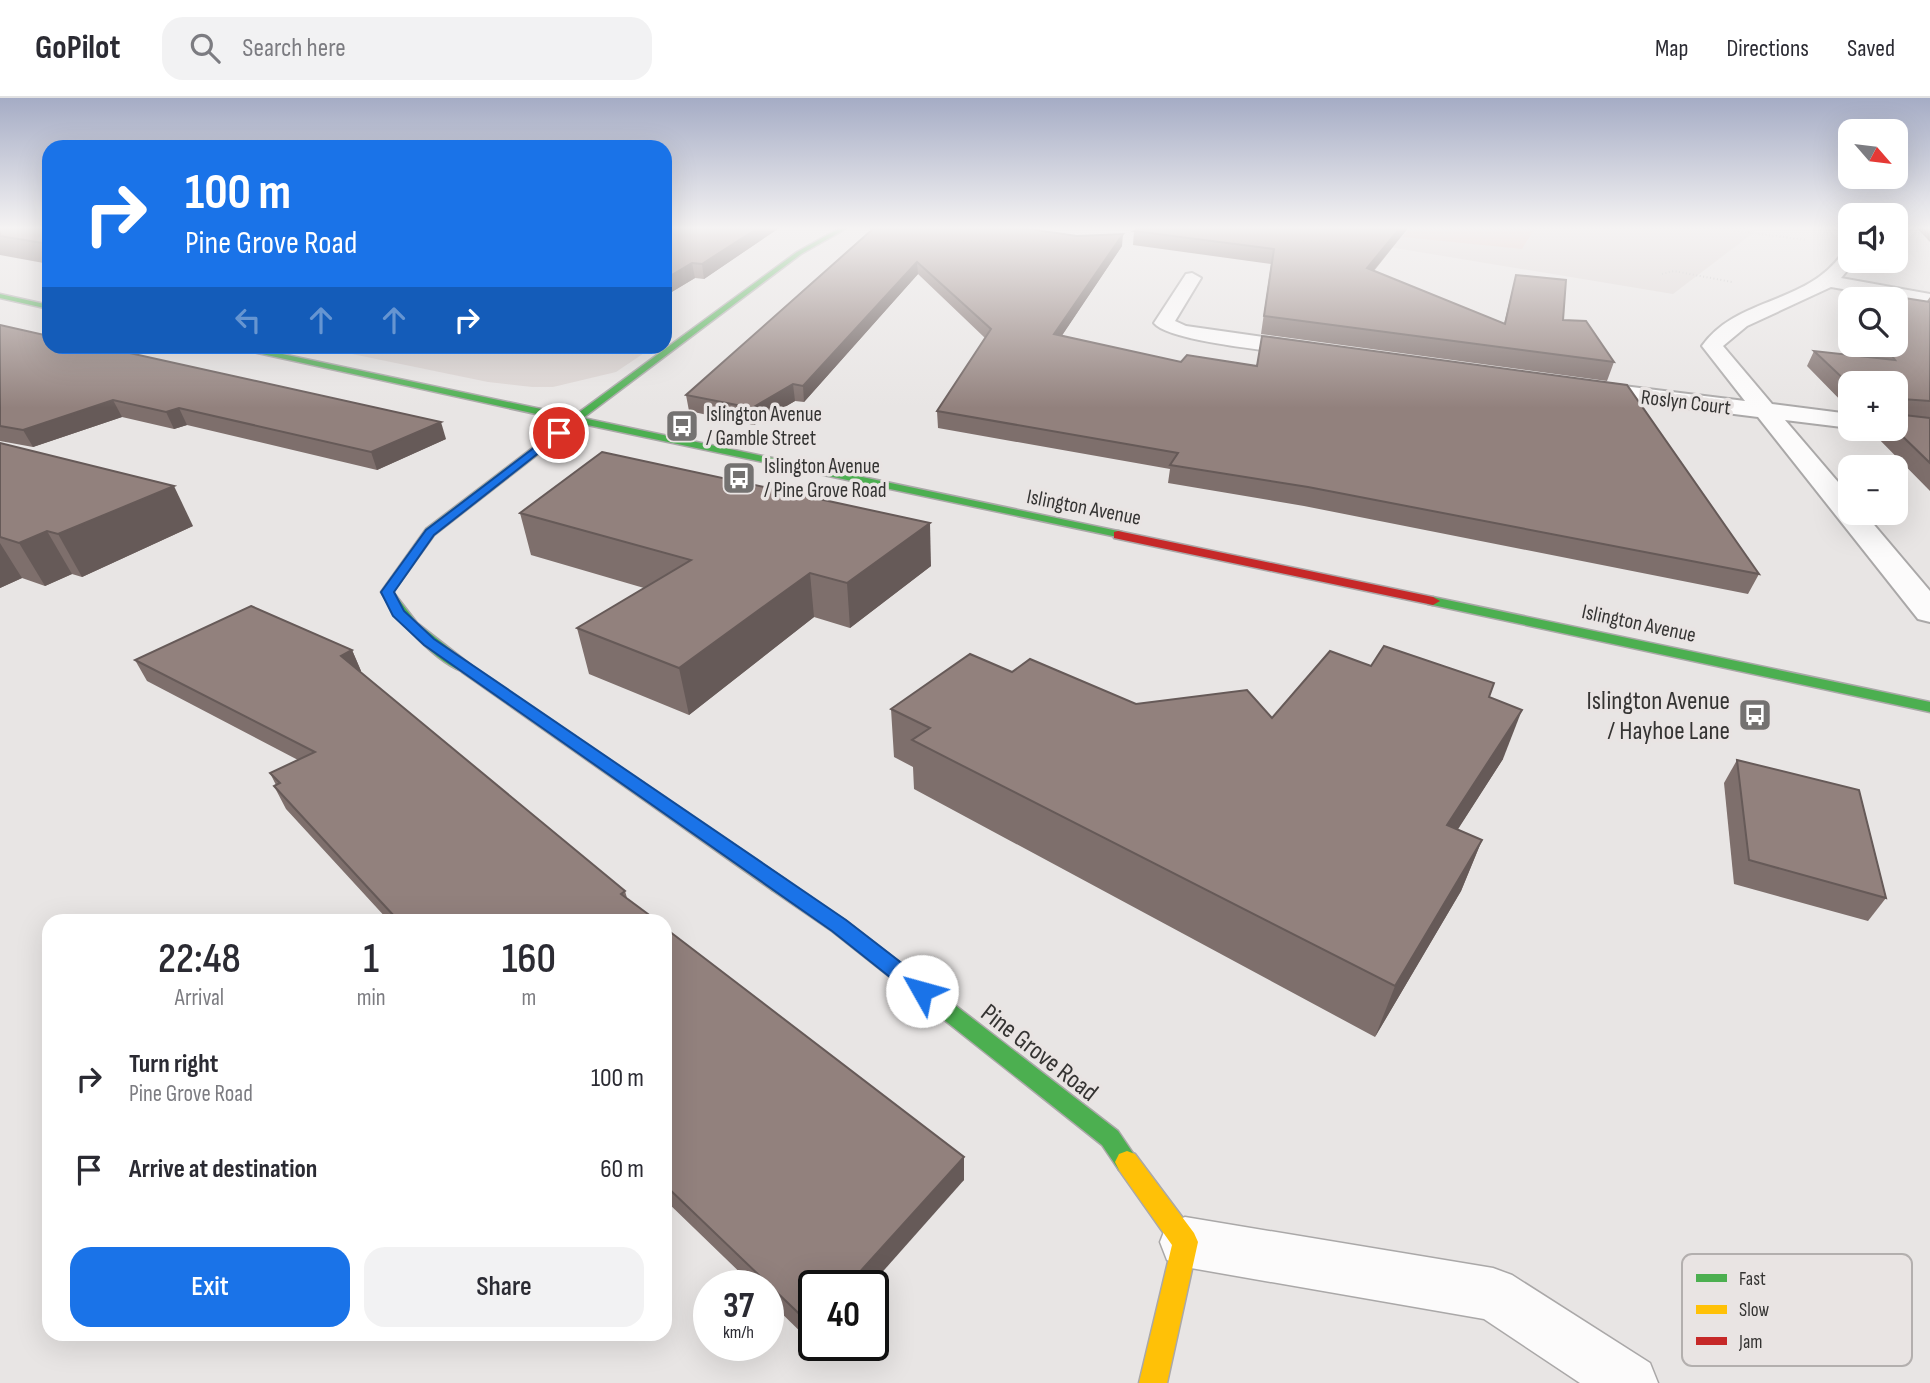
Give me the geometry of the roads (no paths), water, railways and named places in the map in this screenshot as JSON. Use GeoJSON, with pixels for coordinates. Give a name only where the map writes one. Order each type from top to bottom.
{"type":"FeatureCollection","features":[{"type":"Feature","properties":{"kind":"street"},"geometry":{"type":"LineString","coordinates":[[672,348],[752,288]]}},
{"type":"Feature","properties":{"kind":"street"},"geometry":{"type":"LineString","coordinates":[[1186,288],[1164,323],[1182,331],[1327,352]]}},
{"type":"Feature","properties":{"kind":"street"},"geometry":{"type":"LineString","coordinates":[[1814,288],[1727,331],[1712,346],[1930,612]]}},
{"type":"Feature","properties":{"kind":"street"},"geometry":{"type":"LineString","coordinates":[[1867,288],[1930,299]]}},
{"type":"Feature","properties":{"kind":"street"},"geometry":{"type":"LineString","coordinates":[[0,296],[42,305]]}},
{"type":"Feature","properties":{"kind":"street","name":"Islington Avenue"},"geometry":{"type":"LineString","coordinates":[[266,354],[572,422],[1331,578],[1930,706]]}},
{"type":"Feature","properties":{"kind":"street"},"geometry":{"type":"LineString","coordinates":[[572,422],[600,398],[664,354]]}},
{"type":"Feature","properties":{"kind":"street","name":"Roslyn Court"},"geometry":{"type":"LineString","coordinates":[[1557,385],[1838,420]]}},
{"type":"Feature","properties":{"kind":"street","name":"Pine Grove Road"},"geometry":{"type":"LineString","coordinates":[[572,422],[430,532],[387,592],[398,613],[429,642],[839,926],[1110,1138],[1185,1242]]}},
{"type":"Feature","properties":{"kind":"street"},"geometry":{"type":"LineString","coordinates":[[1153,1383],[1185,1242]]}},
{"type":"Feature","properties":{"kind":"lane"},"geometry":{"type":"LineString","coordinates":[[1185,1242],[1493,1294],[1630,1383]]}},
{"type":"Feature","properties":{"kind":"place","name":"Islington Avenue / Gamble Street"},"geometry":{"type":"Point","coordinates":[682,426]}},
{"type":"Feature","properties":{"kind":"place","name":"Islington Avenue / Pine Grove Road"},"geometry":{"type":"Point","coordinates":[739,478]}},
{"type":"Feature","properties":{"kind":"place","name":"Islington Avenue / Hayhoe Lane"},"geometry":{"type":"Point","coordinates":[1755,715]}}]}
